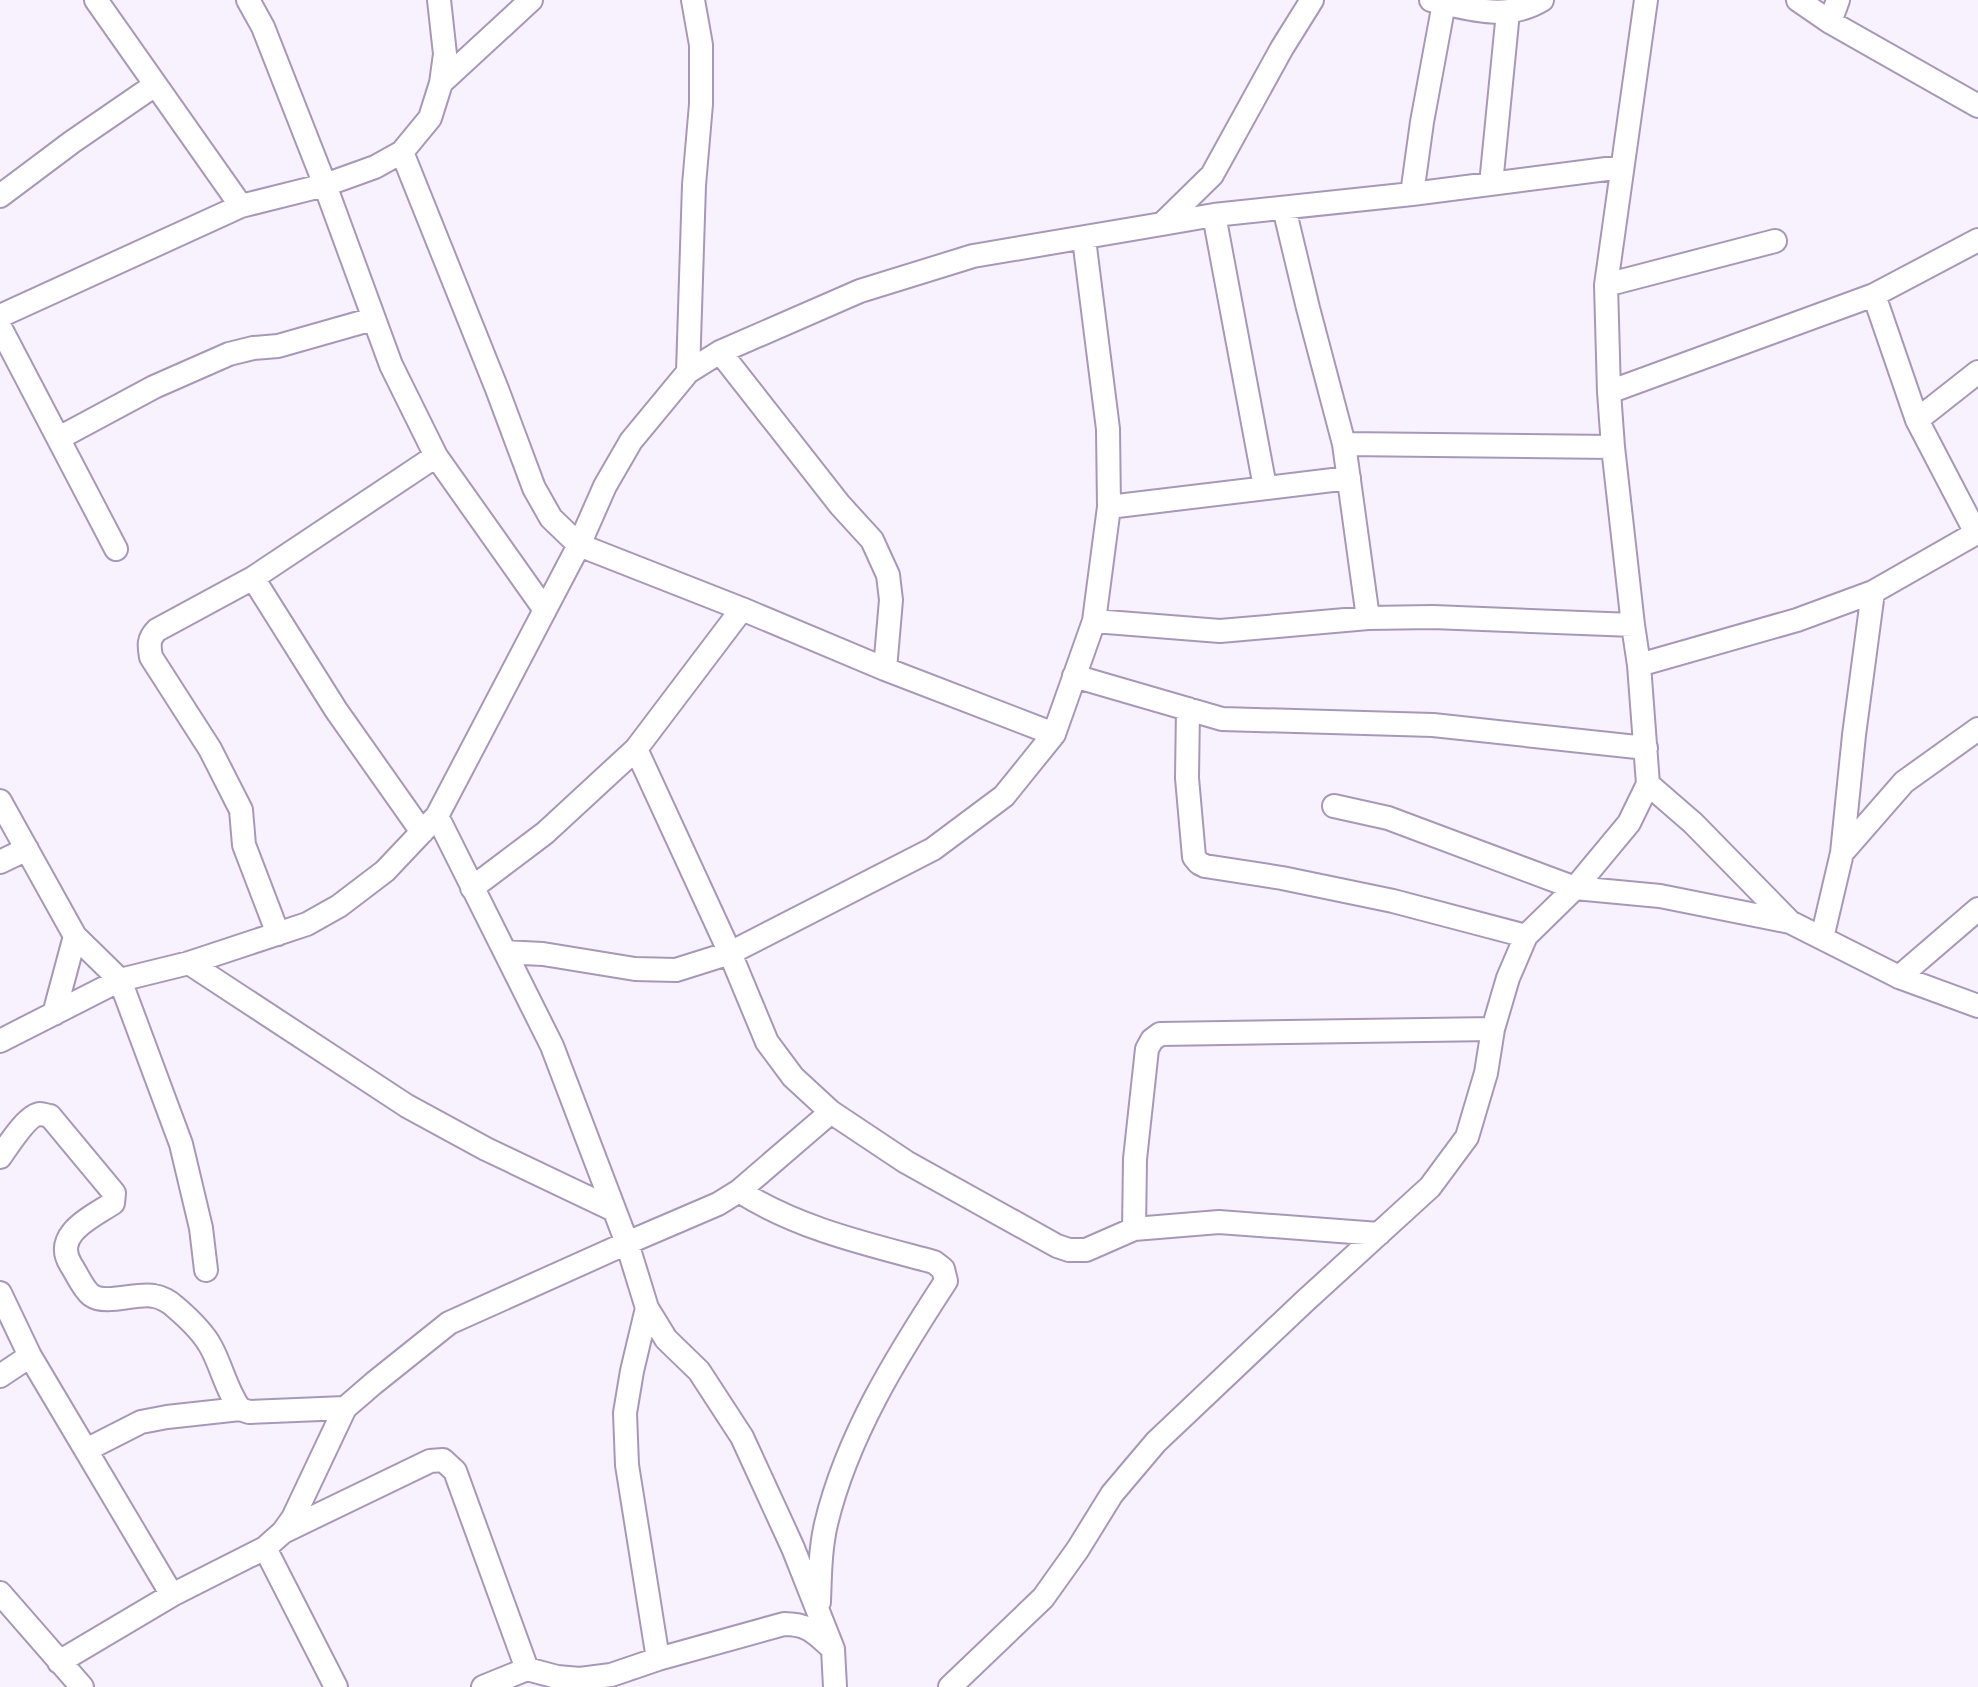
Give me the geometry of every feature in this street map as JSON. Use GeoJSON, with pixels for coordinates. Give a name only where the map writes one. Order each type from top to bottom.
{"type":"FeatureCollection","features":[{"type":"Feature","properties":{"kind":"street"},"geometry":{"type":"LineString","coordinates":[[96,0],[241,206]]}},
{"type":"Feature","properties":{"kind":"street"},"geometry":{"type":"LineString","coordinates":[[248,0],[263,27],[325,185],[391,365],[436,456],[545,610]]}},
{"type":"Feature","properties":{"kind":"street"},"geometry":{"type":"LineString","coordinates":[[0,316],[241,206],[325,185],[375,167],[402,152],[430,118],[441,83],[446,54],[439,0]]}},
{"type":"Feature","properties":{"kind":"street"},"geometry":{"type":"LineString","coordinates":[[441,83],[531,0]]}},
{"type":"Feature","properties":{"kind":"street"},"geometry":{"type":"LineString","coordinates":[[688,372],[693,185],[701,104],[701,45],[693,0]]}},
{"type":"Feature","properties":{"kind":"street"},"geometry":{"type":"LineString","coordinates":[[1162,224],[1212,176],[1282,48],[1312,0]]}},
{"type":"Feature","properties":{"kind":"street"},"geometry":{"type":"LineString","coordinates":[[1412,194],[1437,2],[1476,11],[1508,12],[1532,6],[1542,0]]}},
{"type":"Feature","properties":{"kind":"street"},"geometry":{"type":"LineString","coordinates":[[950,1687],[1043,1598],[1078,1549],[1112,1494],[1156,1442],[1430,1187],[1467,1137],[1486,1073],[1493,1029],[1508,978],[1526,936],[1575,888],[1629,823],[1648,784],[1639,665],[1613,447],[1606,285],[1646,0]]}},
{"type":"Feature","properties":{"kind":"street"},"geometry":{"type":"LineString","coordinates":[[1798,0],[1830,22],[1978,106]]}},
{"type":"Feature","properties":{"kind":"street"},"geometry":{"type":"LineString","coordinates":[[1830,22],[1839,0]]}},
{"type":"Feature","properties":{"kind":"street"},"geometry":{"type":"LineString","coordinates":[[1491,184],[1508,12]]}},
{"type":"Feature","properties":{"kind":"street"},"geometry":{"type":"LineString","coordinates":[[0,196],[72,142],[155,85]]}},
{"type":"Feature","properties":{"kind":"street"},"geometry":{"type":"LineString","coordinates":[[402,152],[534,488],[551,518],[579,545],[742,609],[885,669],[1054,734]]}},
{"type":"Feature","properties":{"kind":"street"},"geometry":{"type":"LineString","coordinates":[[0,1041],[120,980],[189,963],[307,924],[339,906],[385,871],[429,824],[545,610],[579,545],[605,486],[631,441],[688,372],[720,352],[860,291],[973,256],[1214,215],[1412,194],[1622,167]]}},
{"type":"Feature","properties":{"kind":"street"},"geometry":{"type":"LineString","coordinates":[[1284,208],[1344,444],[1368,618]]}},
{"type":"Feature","properties":{"kind":"street"},"geometry":{"type":"LineString","coordinates":[[1214,215],[1265,487]]}},
{"type":"Feature","properties":{"kind":"street"},"geometry":{"type":"LineString","coordinates":[[505,952],[543,954],[636,969],[676,970],[730,953],[933,849],[1004,796],[1054,734],[1094,621],[1108,507],[1108,429],[1084,238]]}},
{"type":"Feature","properties":{"kind":"street"},"geometry":{"type":"LineString","coordinates":[[1609,392],[1874,295],[1978,240]]}},
{"type":"Feature","properties":{"kind":"street"},"geometry":{"type":"LineString","coordinates":[[1606,285],[1775,241]]}},
{"type":"Feature","properties":{"kind":"street"},"geometry":{"type":"LineString","coordinates":[[1639,665],[1797,620],[1874,592],[1977,532],[1917,420],[1874,295]]}},
{"type":"Feature","properties":{"kind":"street"},"geometry":{"type":"LineString","coordinates":[[58,438],[154,387],[229,354],[253,348],[278,346],[373,319]]}},
{"type":"Feature","properties":{"kind":"street"},"geometry":{"type":"LineString","coordinates":[[0,327],[116,549]]}},
{"type":"Feature","properties":{"kind":"street"},"geometry":{"type":"LineString","coordinates":[[720,352],[840,505],[872,540],[888,574],[891,600],[885,669]]}},
{"type":"Feature","properties":{"kind":"street"},"geometry":{"type":"LineString","coordinates":[[1917,420],[1978,372]]}},
{"type":"Feature","properties":{"kind":"street"},"geometry":{"type":"LineString","coordinates":[[1344,444],[1613,447]]}},
{"type":"Feature","properties":{"kind":"street"},"geometry":{"type":"LineString","coordinates":[[278,934],[244,845],[241,810],[210,749],[151,657],[149,644],[151,636],[157,630],[253,578],[436,456]]}},
{"type":"Feature","properties":{"kind":"street"},"geometry":{"type":"LineString","coordinates":[[1108,507],[1349,478]]}},
{"type":"Feature","properties":{"kind":"street"},"geometry":{"type":"LineString","coordinates":[[253,578],[336,710],[429,824],[472,888],[552,1046],[627,1242],[647,1308],[666,1339],[699,1371],[742,1437],[793,1548],[833,1649],[836,1687]]}},
{"type":"Feature","properties":{"kind":"street"},"geometry":{"type":"LineString","coordinates":[[1822,938],[1842,853],[1854,735],[1874,592]]}},
{"type":"Feature","properties":{"kind":"street"},"geometry":{"type":"LineString","coordinates":[[472,888],[545,833],[636,749],[742,609]]}},
{"type":"Feature","properties":{"kind":"street"},"geometry":{"type":"LineString","coordinates":[[1094,621],[1220,631],[1368,618],[1433,617],[1633,625]]}},
{"type":"Feature","properties":{"kind":"street"},"geometry":{"type":"LineString","coordinates":[[1074,676],[1222,719],[1433,725],[1646,748]]}},
{"type":"Feature","properties":{"kind":"street"},"geometry":{"type":"LineString","coordinates":[[1188,709],[1187,778],[1194,857],[1199,863],[1393,901],[1526,936]]}},
{"type":"Feature","properties":{"kind":"street"},"geometry":{"type":"LineString","coordinates":[[1842,853],[1904,782],[1978,729]]}},
{"type":"Feature","properties":{"kind":"street"},"geometry":{"type":"LineString","coordinates":[[636,749],[730,953],[767,1042],[793,1077],[831,1112],[906,1162],[1069,1250],[1086,1250],[1134,1229],[1219,1222],[1379,1233]]}},
{"type":"Feature","properties":{"kind":"street"},"geometry":{"type":"LineString","coordinates":[[1648,784],[1693,823],[1790,922]]}},
{"type":"Feature","properties":{"kind":"street"},"geometry":{"type":"LineString","coordinates":[[1,805],[75,936],[120,980],[182,1144],[201,1228],[206,1270]]}},
{"type":"Feature","properties":{"kind":"street"},"geometry":{"type":"LineString","coordinates":[[1334,806],[1389,819],[1575,888],[1660,896],[1790,922],[1899,977],[1978,1006]]}},
{"type":"Feature","properties":{"kind":"street"},"geometry":{"type":"LineString","coordinates":[[0,862],[27,849]]}},
{"type":"Feature","properties":{"kind":"street"},"geometry":{"type":"LineString","coordinates":[[1899,977],[1978,909]]}},
{"type":"Feature","properties":{"kind":"street"},"geometry":{"type":"LineString","coordinates":[[54,1014],[75,936]]}},
{"type":"Feature","properties":{"kind":"street"},"geometry":{"type":"LineString","coordinates":[[189,963],[407,1106],[486,1149],[614,1210]]}},
{"type":"Feature","properties":{"kind":"street"},"geometry":{"type":"LineString","coordinates":[[1134,1229],[1135,1158],[1147,1049],[1152,1040],[1160,1034],[1493,1029]]}},
{"type":"Feature","properties":{"kind":"street"},"geometry":{"type":"LineString","coordinates":[[59,1662],[172,1595],[265,1548],[283,1532],[294,1518],[345,1408],[449,1323],[627,1242],[718,1204],[739,1191],[831,1112]]}},
{"type":"Feature","properties":{"kind":"street"},"geometry":{"type":"LineString","coordinates":[[0,1157],[18,1132],[33,1117],[40,1114],[50,1116],[114,1192],[113,1203],[70,1233],[66,1243],[65,1250],[68,1259],[89,1294],[101,1299],[154,1296],[173,1305],[194,1324],[211,1346],[232,1398],[240,1408],[249,1412],[345,1408]]}},
{"type":"Feature","properties":{"kind":"street"},"geometry":{"type":"LineString","coordinates":[[739,1191],[761,1205],[821,1231],[934,1262],[943,1269],[946,1281],[907,1341],[868,1412],[840,1478],[825,1525],[820,1565],[819,1614]]}},
{"type":"Feature","properties":{"kind":"street"},"geometry":{"type":"LineString","coordinates":[[0,1293],[30,1356],[172,1595]]}},
{"type":"Feature","properties":{"kind":"street"},"geometry":{"type":"LineString","coordinates":[[647,1308],[625,1413],[627,1465],[658,1659]]}},
{"type":"Feature","properties":{"kind":"street"},"geometry":{"type":"LineString","coordinates":[[0,1376],[30,1356]]}},
{"type":"Feature","properties":{"kind":"street"},"geometry":{"type":"LineString","coordinates":[[86,1450],[141,1422],[240,1408]]}},
{"type":"Feature","properties":{"kind":"street"},"geometry":{"type":"LineString","coordinates":[[283,1532],[430,1461],[443,1460],[456,1471],[527,1669]]}},
{"type":"Feature","properties":{"kind":"street"},"geometry":{"type":"LineString","coordinates":[[265,1548],[336,1687]]}},
{"type":"Feature","properties":{"kind":"street"},"geometry":{"type":"LineString","coordinates":[[3,1601],[82,1687]]}},
{"type":"Feature","properties":{"kind":"street"},"geometry":{"type":"LineString","coordinates":[[483,1687],[527,1669],[557,1677],[580,1679],[611,1675],[658,1659],[784,1624],[809,1627],[833,1649]]}}]}
